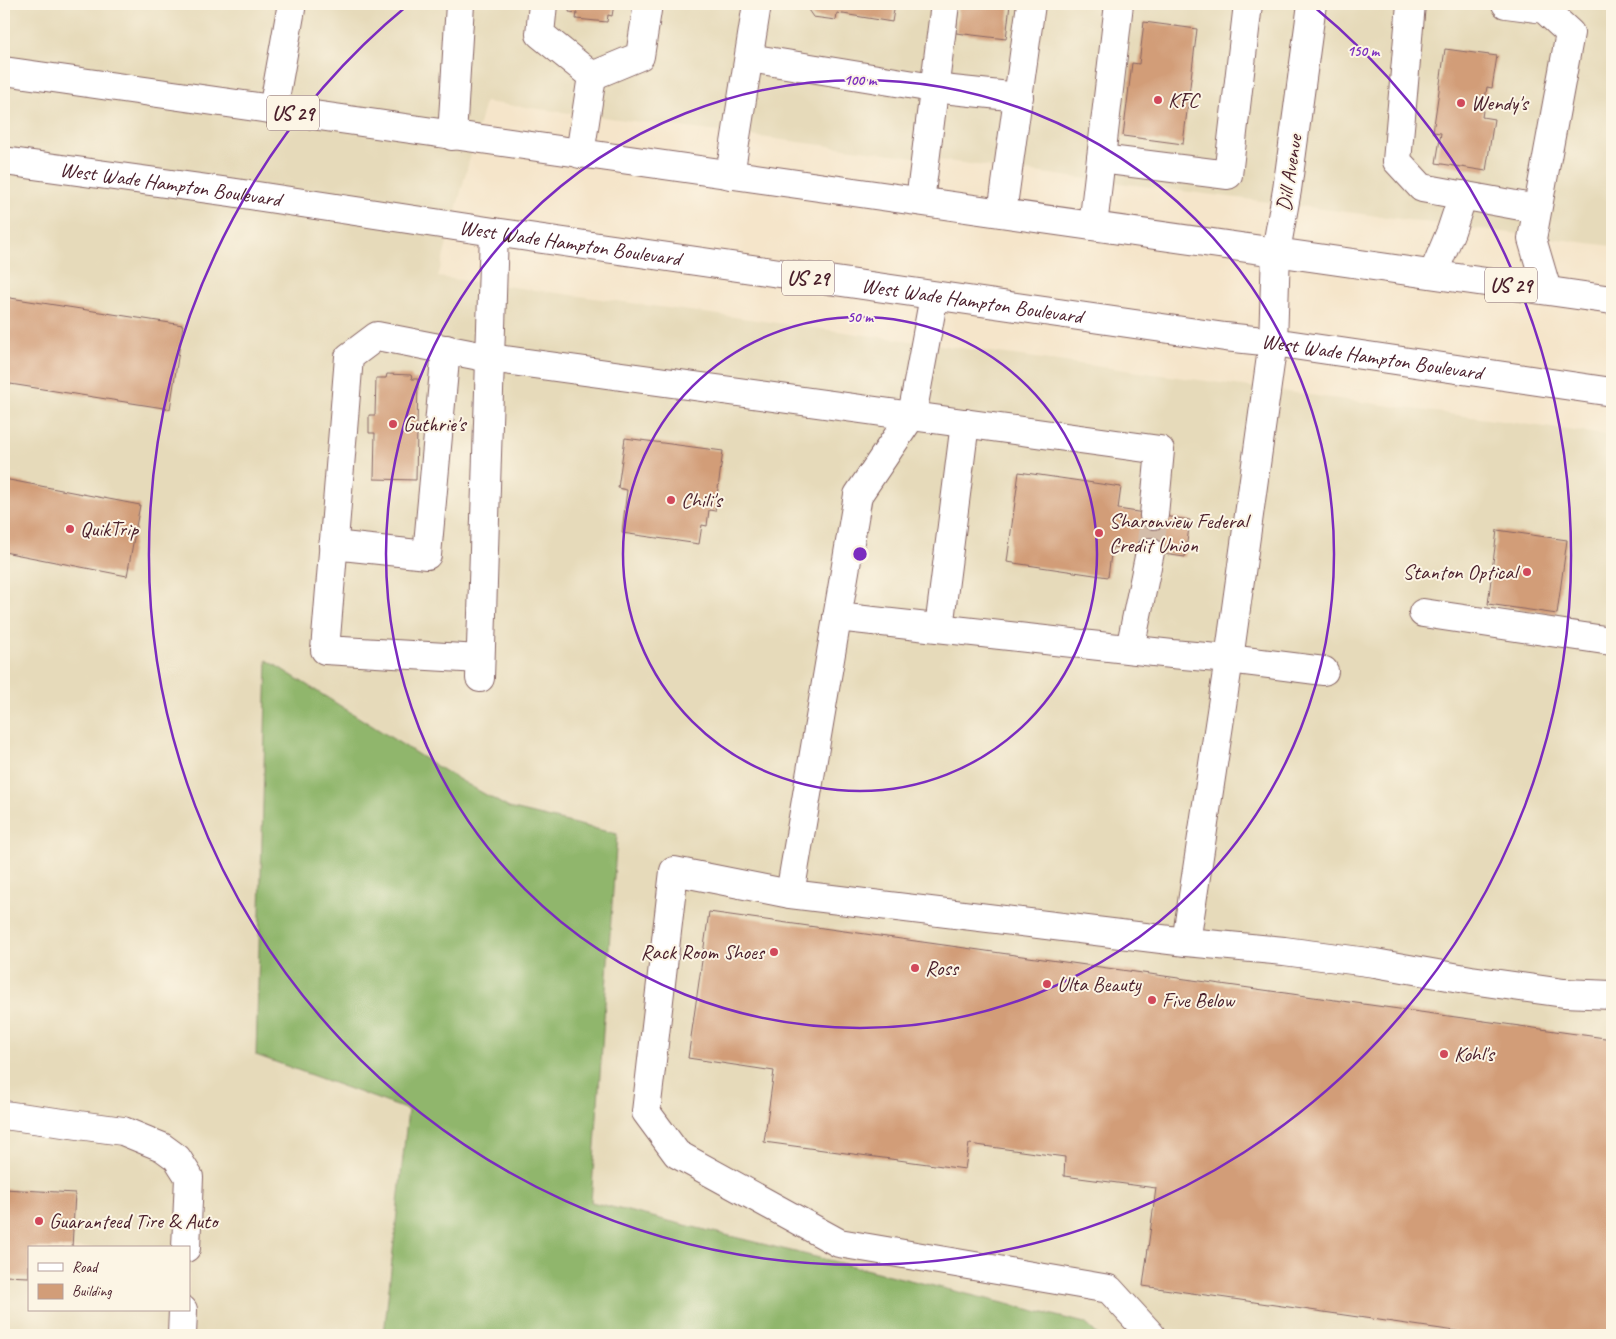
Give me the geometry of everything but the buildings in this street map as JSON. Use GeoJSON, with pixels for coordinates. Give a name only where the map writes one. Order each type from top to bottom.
{"type":"FeatureCollection","features":[{"type":"Feature","properties":{"kind":"main road"},"geometry":{"type":"LineString","coordinates":[[452,136],[460,4]]}},
{"type":"Feature","properties":{"kind":"main road"},"geometry":{"type":"LineString","coordinates":[[543,4],[540,34],[592,76]]}},
{"type":"Feature","properties":{"kind":"main road"},"geometry":{"type":"LineString","coordinates":[[592,76],[640,56],[648,4]]}},
{"type":"Feature","properties":{"kind":"main road"},"geometry":{"type":"LineString","coordinates":[[730,175],[757,4]]}},
{"type":"Feature","properties":{"kind":"main road"},"geometry":{"type":"LineString","coordinates":[[920,201],[945,4]]}},
{"type":"Feature","properties":{"kind":"main road"},"geometry":{"type":"LineString","coordinates":[[1002,213],[1030,4]]}},
{"type":"Feature","properties":{"kind":"main road"},"geometry":{"type":"LineString","coordinates":[[1094,226],[1119,4]]}},
{"type":"Feature","properties":{"kind":"main road"},"geometry":{"type":"LineString","coordinates":[[1101,158],[1228,175],[1248,4]]}},
{"type":"Feature","properties":{"kind":"main road","name":"Dill Avenue"},"geometry":{"type":"LineString","coordinates":[[1186,942],[1229,659],[1273,342],[1276,251],[1287,190],[1312,4]]}},
{"type":"Feature","properties":{"kind":"main road"},"geometry":{"type":"LineString","coordinates":[[1411,4],[1397,161],[1422,188],[1537,209]]}},
{"type":"Feature","properties":{"kind":"main road"},"geometry":{"type":"LineString","coordinates":[[1506,4],[1544,9],[1570,33],[1532,238],[1548,290]]}},
{"type":"Feature","properties":{"kind":"main road"},"geometry":{"type":"LineString","coordinates":[[273,110],[291,10]]}},
{"type":"Feature","properties":{"kind":"main road"},"geometry":{"type":"LineString","coordinates":[[748,58],[934,88],[1018,97]]}},
{"type":"Feature","properties":{"kind":"main road","name":"US 29"},"geometry":{"type":"LineString","coordinates":[[4,71],[1612,300]]}},
{"type":"Feature","properties":{"kind":"main road"},"geometry":{"type":"LineString","coordinates":[[580,154],[592,76]]}},
{"type":"Feature","properties":{"kind":"main road","name":"West Wade Hampton Boulevard"},"geometry":{"type":"LineString","coordinates":[[4,161],[1612,392]]}},
{"type":"Feature","properties":{"kind":"main road"},"geometry":{"type":"LineString","coordinates":[[1433,274],[1451,231],[1463,195]]}},
{"type":"Feature","properties":{"kind":"main road"},"geometry":{"type":"LineString","coordinates":[[494,232],[490,358],[480,668],[325,650],[349,357],[377,336],[490,358],[1160,450],[1154,515]]}},
{"type":"Feature","properties":{"kind":"main road"},"geometry":{"type":"LineString","coordinates":[[790,894],[858,495],[912,415],[934,296]]}},
{"type":"Feature","properties":{"kind":"main road"},"geometry":{"type":"LineString","coordinates":[[333,545],[427,555],[446,350]]}},
{"type":"Feature","properties":{"kind":"main road"},"geometry":{"type":"LineString","coordinates":[[939,628],[965,422]]}},
{"type":"Feature","properties":{"kind":"main road"},"geometry":{"type":"LineString","coordinates":[[1130,648],[1150,552]]}},
{"type":"Feature","properties":{"kind":"main road"},"geometry":{"type":"LineString","coordinates":[[1422,614],[1610,641]]}},
{"type":"Feature","properties":{"kind":"main road"},"geometry":{"type":"LineString","coordinates":[[837,617],[1324,671]]}},
{"type":"Feature","properties":{"kind":"main road"},"geometry":{"type":"LineString","coordinates":[[1152,1335],[1109,1289],[839,1243],[677,1154],[646,1112],[674,871],[790,894],[1186,942],[1284,951],[1375,963],[1471,980],[1564,993],[1612,995]]}},
{"type":"Feature","properties":{"kind":"main road"},"geometry":{"type":"LineString","coordinates":[[4,1115],[123,1131],[162,1147],[169,1152],[177,1158],[189,1177],[186,1246]]}},
{"type":"Feature","properties":{"kind":"main road"},"geometry":{"type":"LineString","coordinates":[[182,1335],[183,1312]]}},
{"type":"Feature","properties":{"kind":"shaded area"},"geometry":{"type":"Polygon","coordinates":[[[4,4],[1612,4],[1612,246],[485,102],[438,277],[1612,436],[1612,1335],[1098,1335],[1085,1323],[591,1202],[617,834],[509,808],[446,772],[256,1055],[408,1110],[384,1335],[4,1335],[4,4]]]}},
{"type":"Feature","properties":{"kind":"green space"},"geometry":{"type":"Polygon","coordinates":[[[267,660],[446,772],[509,808],[617,834],[591,1202],[1085,1323],[1098,1335],[384,1335],[408,1110],[256,1055],[267,660]]]}},
{"type":"Feature","properties":{"kind":"tunnel"},"geometry":{"type":"LineString","coordinates":[[1150,552],[1154,515]]}},
{"type":"Feature","properties":{"kind":"place","name":"KFC"},"geometry":{"type":"Point","coordinates":[1158,100]}},
{"type":"Feature","properties":{"kind":"place","name":"Wendy's"},"geometry":{"type":"Point","coordinates":[1461,103]}},
{"type":"Feature","properties":{"kind":"place","name":"Guthrie's"},"geometry":{"type":"Point","coordinates":[393,424]}},
{"type":"Feature","properties":{"kind":"place","name":"Chili's"},"geometry":{"type":"Point","coordinates":[671,500]}},
{"type":"Feature","properties":{"kind":"place","name":"QuikTrip"},"geometry":{"type":"Point","coordinates":[70,529]}},
{"type":"Feature","properties":{"kind":"place","name":"Sharonview Federal Credit Union"},"geometry":{"type":"Point","coordinates":[1099,533]}},
{"type":"Feature","properties":{"kind":"place","name":"Stanton Optical"},"geometry":{"type":"Point","coordinates":[1527,572]}},
{"type":"Feature","properties":{"kind":"place","name":"Rack Room Shoes"},"geometry":{"type":"Point","coordinates":[774,952]}},
{"type":"Feature","properties":{"kind":"place","name":"Ross"},"geometry":{"type":"Point","coordinates":[915,968]}},
{"type":"Feature","properties":{"kind":"place","name":"Ulta Beauty"},"geometry":{"type":"Point","coordinates":[1047,984]}},
{"type":"Feature","properties":{"kind":"place","name":"Five Below"},"geometry":{"type":"Point","coordinates":[1152,1000]}},
{"type":"Feature","properties":{"kind":"place","name":"Kohl's"},"geometry":{"type":"Point","coordinates":[1444,1054]}},
{"type":"Feature","properties":{"kind":"place","name":"Guaranteed Tire & Auto"},"geometry":{"type":"Point","coordinates":[39,1221]}}]}
